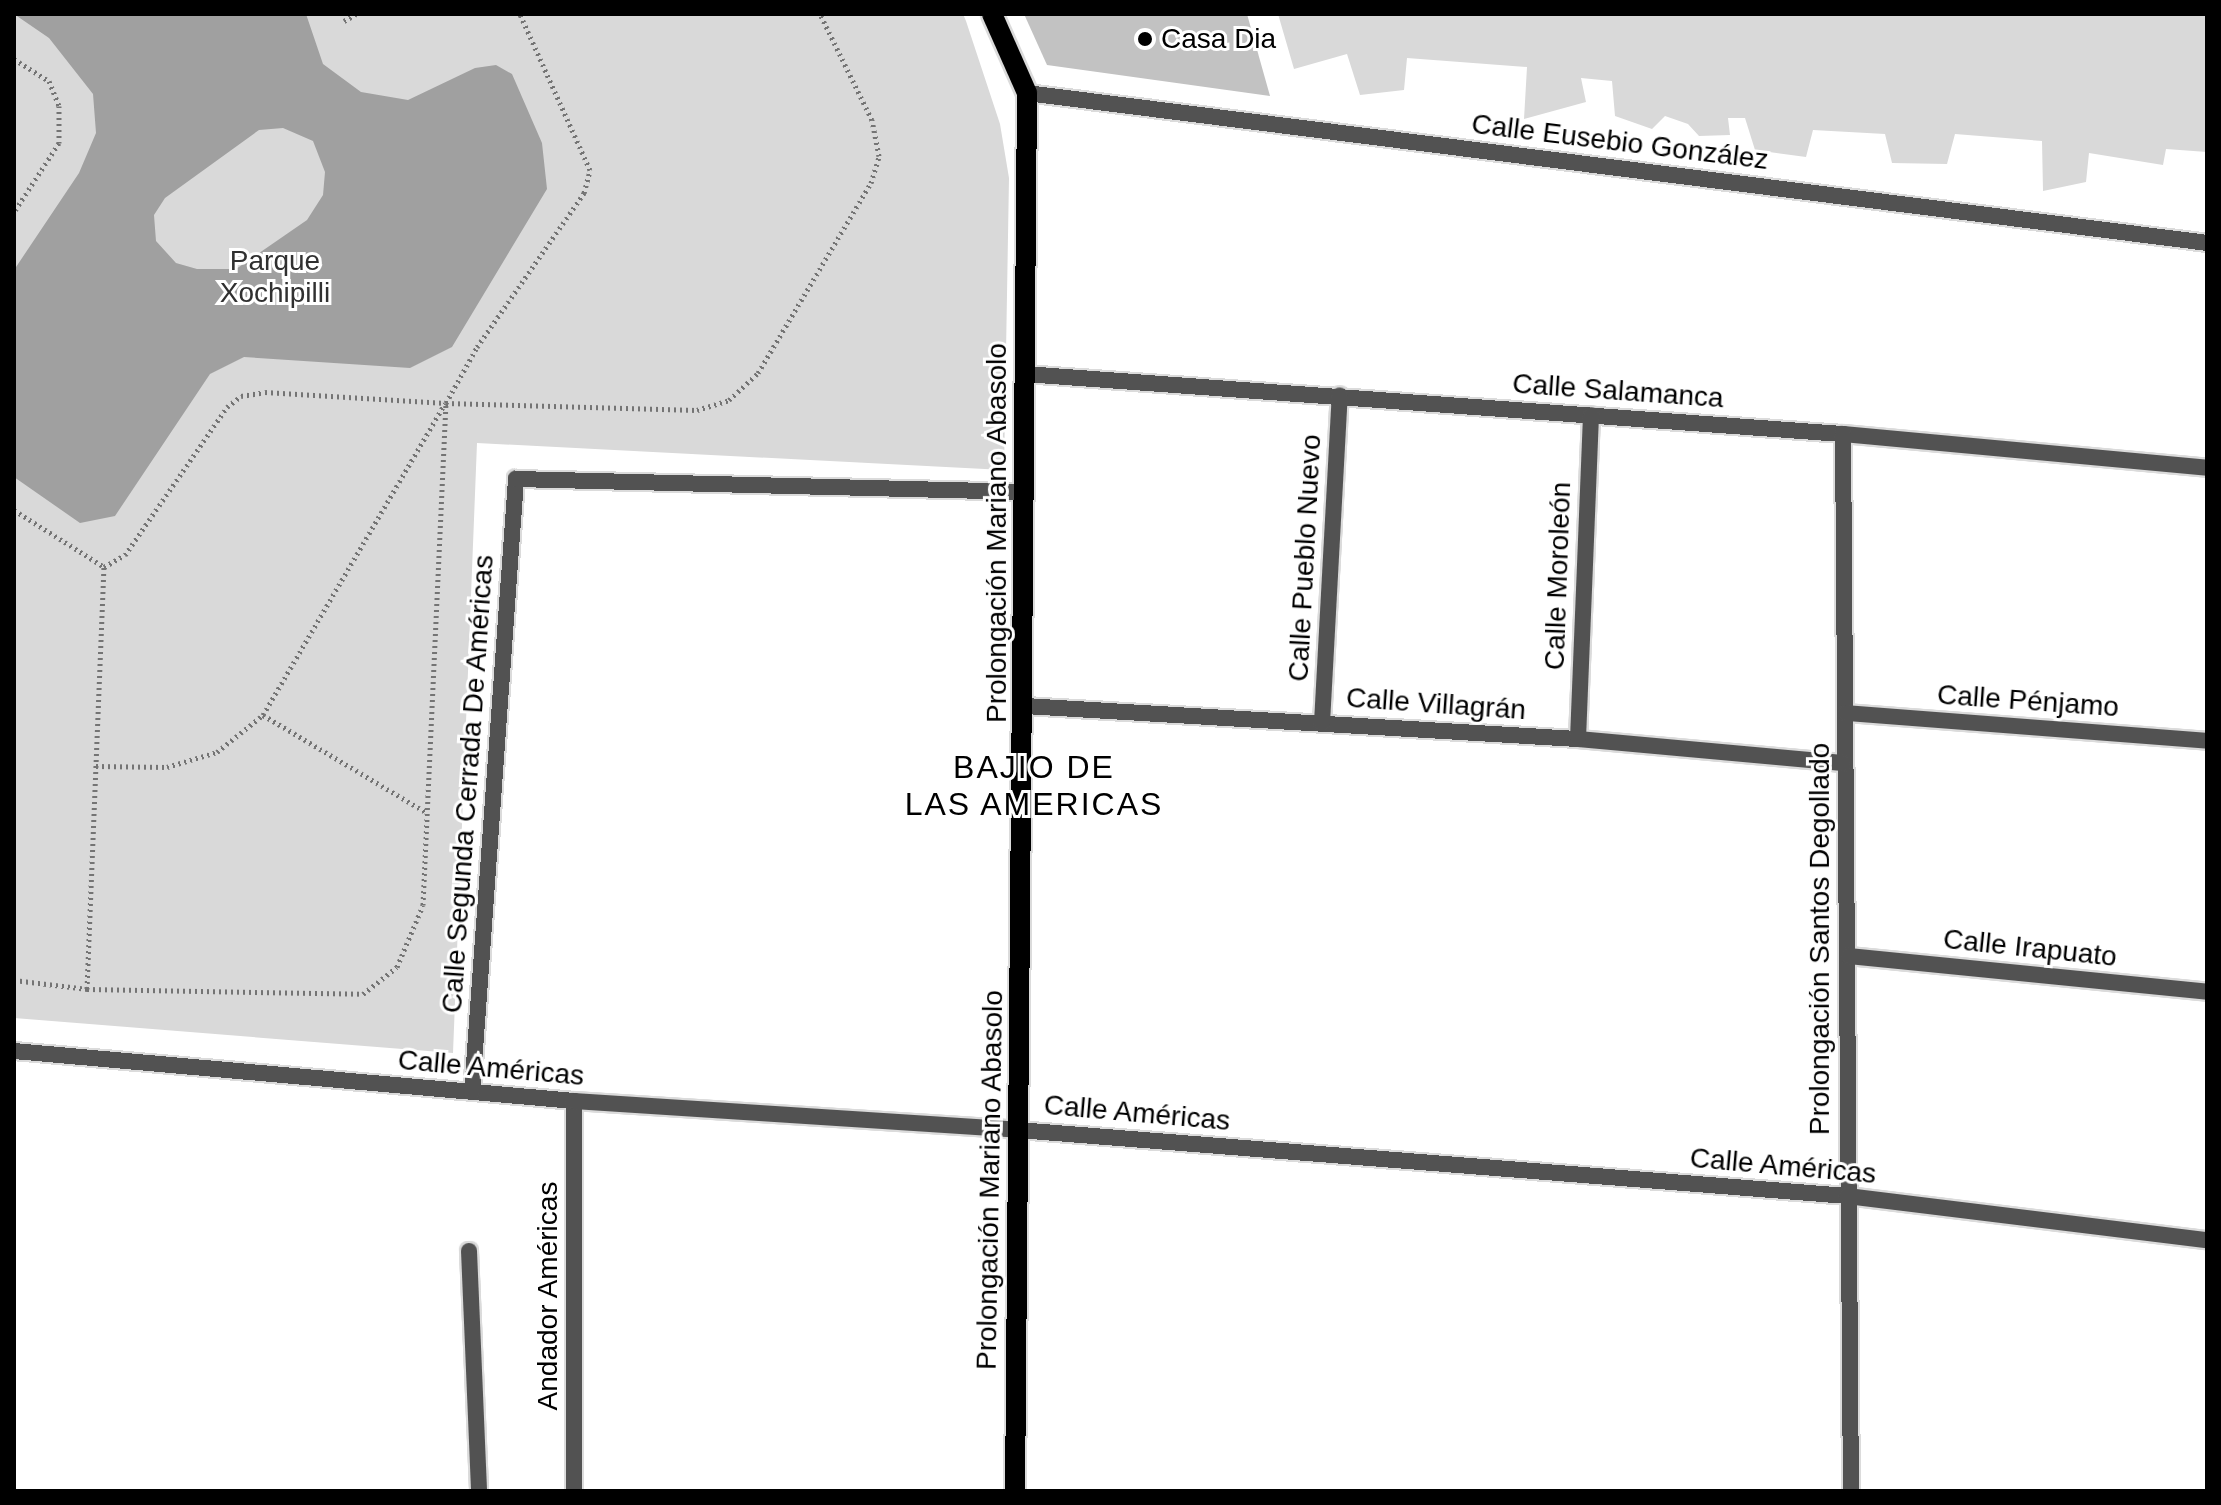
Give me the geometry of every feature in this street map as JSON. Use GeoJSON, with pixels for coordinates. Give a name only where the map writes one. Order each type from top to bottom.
{"type":"FeatureCollection","features":[{"type":"Feature","properties":{"kind":"main road","name":"Prolongación Mariano Abasolo"},"geometry":{"type":"LineString","coordinates":[[992,14],[1027,93],[1025,706],[1015,1491]]}},
{"type":"Feature","properties":{"kind":"street","name":"Calle Eusebio González"},"geometry":{"type":"LineString","coordinates":[[1027,93],[2207,243]]}},
{"type":"Feature","properties":{"kind":"street","name":"Calle Salamanca"},"geometry":{"type":"LineString","coordinates":[[1025,374],[1843,434],[2207,468]]}},
{"type":"Feature","properties":{"kind":"street","name":"Calle Pueblo Nuevo"},"geometry":{"type":"LineString","coordinates":[[1322,723],[1340,395]]}},
{"type":"Feature","properties":{"kind":"street","name":"Calle Moroleón"},"geometry":{"type":"LineString","coordinates":[[1578,739],[1591,415]]}},
{"type":"Feature","properties":{"kind":"street","name":"Prolongación Santos Degollado"},"geometry":{"type":"LineString","coordinates":[[1843,434],[1846,713],[1843,763],[1849,956],[1847,1196],[1851,1491]]}},
{"type":"Feature","properties":{"kind":"street","name":"Calle Segunda Cerrada De Américas"},"geometry":{"type":"LineString","coordinates":[[472,1092],[516,479],[1025,492]]}},
{"type":"Feature","properties":{"kind":"street","name":"Calle Villagrán"},"geometry":{"type":"LineString","coordinates":[[1025,706],[1578,739],[1843,763]]}},
{"type":"Feature","properties":{"kind":"street","name":"Calle Pénjamo"},"geometry":{"type":"LineString","coordinates":[[1846,713],[2207,741]]}},
{"type":"Feature","properties":{"kind":"street","name":"Calle Irapuato"},"geometry":{"type":"LineString","coordinates":[[1849,956],[2207,992]]}},
{"type":"Feature","properties":{"kind":"street","name":"Calle Américas"},"geometry":{"type":"LineString","coordinates":[[14,1051],[574,1101],[1018,1130],[1847,1196],[2207,1240]]}},
{"type":"Feature","properties":{"kind":"street","name":"Andador Américas"},"geometry":{"type":"LineString","coordinates":[[574,1101],[574,1491]]}},
{"type":"Feature","properties":{"kind":"street"},"geometry":{"type":"LineString","coordinates":[[469,1251],[479,1491]]}},
{"type":"Feature","properties":{"kind":"path"},"geometry":{"type":"LineString","coordinates":[[344,21],[356,14]]}},
{"type":"Feature","properties":{"kind":"path"},"geometry":{"type":"LineString","coordinates":[[96,766],[167,767],[217,752],[263,715],[477,347],[584,193],[590,170],[520,14]]}},
{"type":"Feature","properties":{"kind":"path"},"geometry":{"type":"LineString","coordinates":[[104,567],[125,555],[227,407],[241,396],[265,392],[446,403],[697,410],[729,400],[758,373],[871,183],[879,156],[872,120],[820,14]]}},
{"type":"Feature","properties":{"kind":"path"},"geometry":{"type":"LineString","coordinates":[[14,59],[49,81],[59,106],[59,143],[14,212]]}},
{"type":"Feature","properties":{"kind":"path"},"geometry":{"type":"LineString","coordinates":[[14,980],[87,989],[363,994],[397,967],[411,941],[423,905],[446,403]]}},
{"type":"Feature","properties":{"kind":"path"},"geometry":{"type":"LineString","coordinates":[[14,510],[104,567]]}},
{"type":"Feature","properties":{"kind":"path"},"geometry":{"type":"LineString","coordinates":[[87,989],[104,567]]}},
{"type":"Feature","properties":{"kind":"path"},"geometry":{"type":"LineString","coordinates":[[263,715],[426,812]]}},
{"type":"Feature","properties":{"kind":"green space","name":"Parque Xochipilli"},"geometry":{"type":"Polygon","coordinates":[[[14,14],[963,14],[966,21],[1000,124],[1009,178],[1004,470],[477,443],[453,1053],[14,1018],[14,14]]]}},
{"type":"Feature","properties":{"kind":"green space"},"geometry":{"type":"Polygon","coordinates":[[[1278,14],[2207,14],[2207,152],[2166,149],[2163,165],[2089,153],[2086,182],[2043,191],[2042,141],[1955,134],[1947,164],[1892,163],[1885,134],[1813,130],[1806,157],[1755,150],[1745,118],[1728,118],[1730,135],[1699,136],[1688,124],[1665,116],[1652,129],[1615,116],[1612,81],[1581,78],[1586,102],[1524,119],[1527,67],[1407,58],[1404,90],[1360,95],[1347,54],[1294,69],[1278,14]]]}},
{"type":"Feature","properties":{"kind":"shaded area"},"geometry":{"type":"Polygon","coordinates":[[[14,14],[306,14],[323,64],[361,92],[408,100],[475,68],[496,65],[512,74],[542,143],[547,189],[452,347],[410,368],[244,357],[210,374],[115,516],[80,523],[14,477],[14,270],[79,173],[96,133],[93,94],[49,38],[14,14]],[[283,128],[259,130],[165,198],[154,215],[156,241],[176,263],[197,269],[236,269],[307,220],[323,195],[325,172],[313,141],[283,128]]]}},
{"type":"Feature","properties":{"kind":"building","name":"Casa Dia"},"geometry":{"type":"Polygon","coordinates":[[[1024,14],[1247,14],[1270,96],[1047,65],[1024,14]]]}},
{"type":"Feature","properties":{"kind":"place","name":"Casa Dia"},"geometry":{"type":"Point","coordinates":[1145,39]}},
{"type":"Feature","properties":{"kind":"district","name":"BAJIO DE LAS AMERICAS"},"geometry":{"type":"Point","coordinates":[1034,786]}}]}
